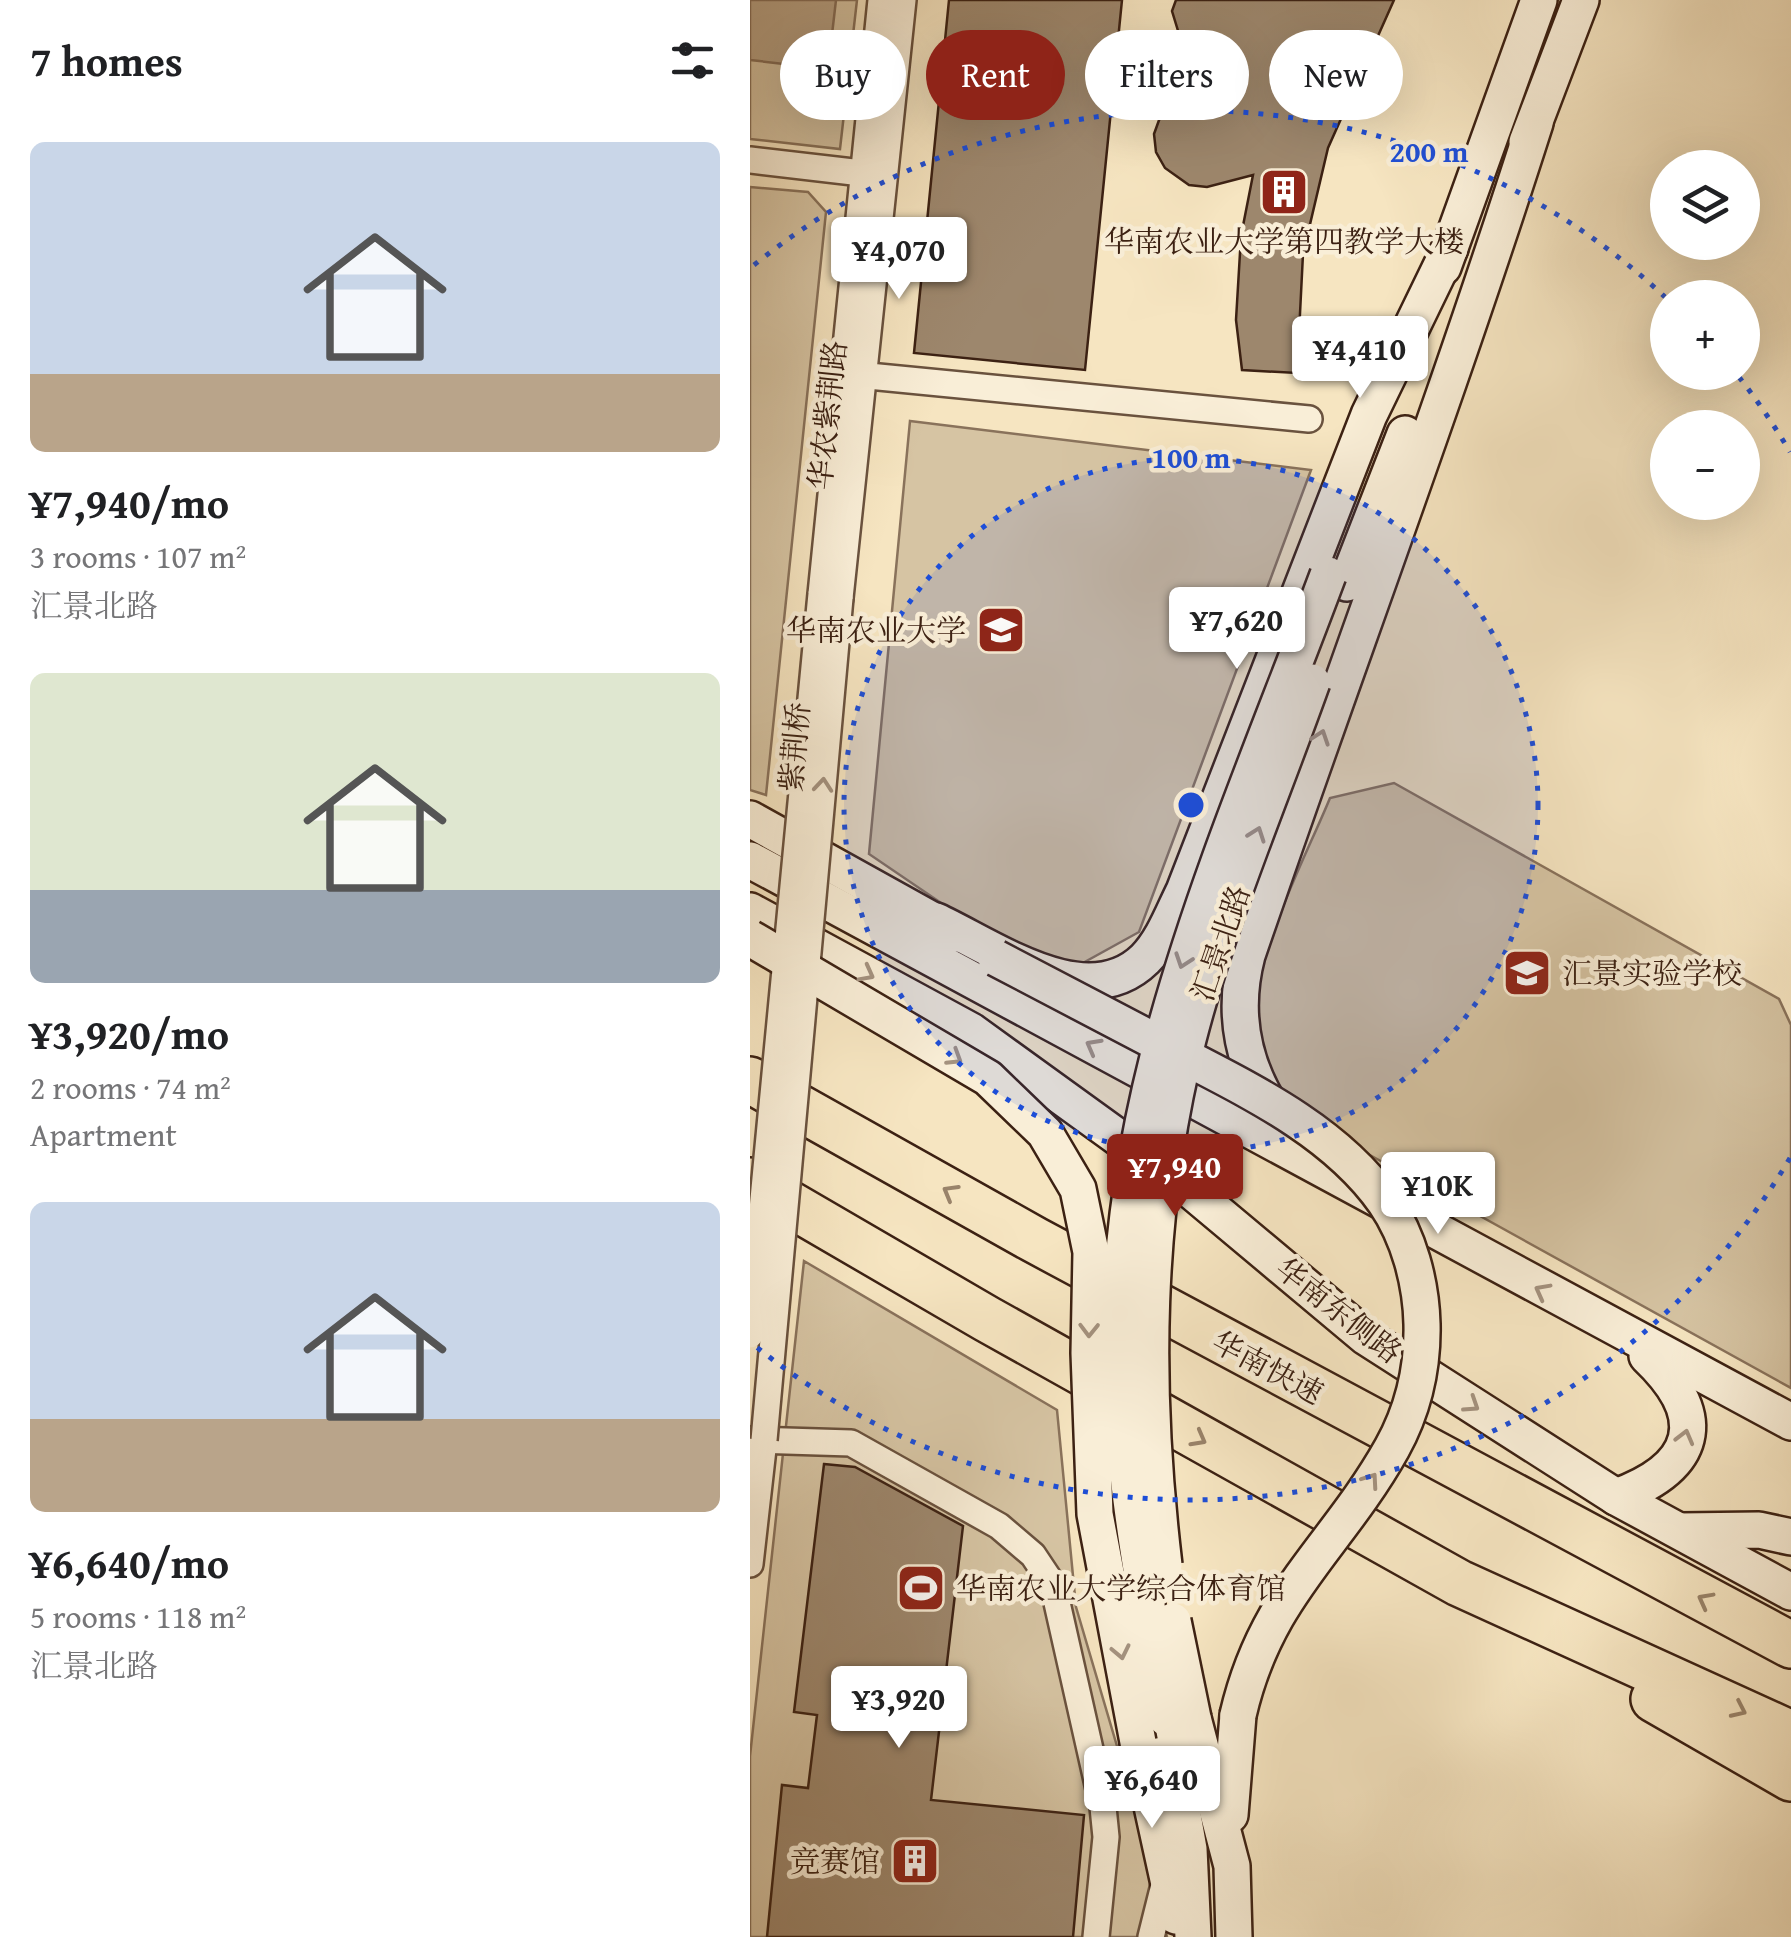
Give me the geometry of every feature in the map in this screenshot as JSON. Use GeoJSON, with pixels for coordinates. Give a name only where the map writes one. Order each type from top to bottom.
{"type":"FeatureCollection","features":[{"type":"Feature","properties":{"kind":"highway"},"geometry":{"type":"LineString","coordinates":[[750,1070],[859,1138]]}},
{"type":"Feature","properties":{"kind":"highway","name":"华南快速"},"geometry":{"type":"LineString","coordinates":[[750,1080],[1035,1240],[1791,1645]]}},
{"type":"Feature","properties":{"kind":"highway"},"geometry":{"type":"LineString","coordinates":[[750,1181],[987,1320],[1459,1582],[1791,1778]]}},
{"type":"Feature","properties":{"kind":"highway"},"geometry":{"type":"LineString","coordinates":[[750,1198],[987,1320]]}},
{"type":"Feature","properties":{"kind":"highway"},"geometry":{"type":"LineString","coordinates":[[1459,1582],[1791,1734]]}},
{"type":"Feature","properties":{"kind":"street","name":"华农紫荆路"},"geometry":{"type":"LineString","coordinates":[[874,174],[881,0]]}},
{"type":"Feature","properties":{"kind":"street","name":"华农紫荆路"},"geometry":{"type":"LineString","coordinates":[[830,596],[874,174],[903,0]]}},
{"type":"Feature","properties":{"kind":"street","name":"汇景北路"},"geometry":{"type":"LineString","coordinates":[[1193,1937],[1180,1718],[1154,1481],[1148,1387],[1156,1227],[1188,1038],[1338,579],[1539,0]]}},
{"type":"Feature","properties":{"kind":"street","name":"汇景北路"},"geometry":{"type":"LineString","coordinates":[[1338,579],[1466,274],[1535,122],[1580,0]]}},
{"type":"Feature","properties":{"kind":"street"},"geometry":{"type":"LineString","coordinates":[[1363,1194],[1285,1129],[1267,1102],[1246,1055],[1237,992],[1354,642],[1475,312],[1535,122]]}},
{"type":"Feature","properties":{"kind":"street"},"geometry":{"type":"LineString","coordinates":[[750,160],[874,174]]}},
{"type":"Feature","properties":{"kind":"street"},"geometry":{"type":"LineString","coordinates":[[936,921],[1059,978],[1094,983],[1115,979],[1145,959],[1184,891],[1386,374],[1450,248]]}},
{"type":"Feature","properties":{"kind":"street"},"geometry":{"type":"LineString","coordinates":[[853,375],[1309,419]]}},
{"type":"Feature","properties":{"kind":"street","name":"紫荆桥"},"geometry":{"type":"LineString","coordinates":[[750,1334],[830,596]]}},
{"type":"Feature","properties":{"kind":"street","name":"紫荆桥"},"geometry":{"type":"LineString","coordinates":[[757,1440],[830,596]]}},
{"type":"Feature","properties":{"kind":"street"},"geometry":{"type":"LineString","coordinates":[[750,820],[996,958],[1238,1085],[1312,1130],[1386,1203],[1411,1257],[1422,1339],[1414,1398],[1376,1474],[1269,1623],[1245,1681],[1230,1774],[1232,1866]]}},
{"type":"Feature","properties":{"kind":"street"},"geometry":{"type":"LineString","coordinates":[[750,860],[1628,1338],[1791,1422]]}},
{"type":"Feature","properties":{"kind":"street","name":"华南东侧路"},"geometry":{"type":"LineString","coordinates":[[750,911],[971,1030],[1188,1188],[1366,1337],[1616,1497],[1791,1592]]}},
{"type":"Feature","properties":{"kind":"street"},"geometry":{"type":"LineString","coordinates":[[750,938],[988,1078],[1044,1133],[1078,1189],[1091,1252],[1089,1370],[1096,1514],[1138,1742],[1182,1937]]}},
{"type":"Feature","properties":{"kind":"street"},"geometry":{"type":"LineString","coordinates":[[1616,1497],[1658,1479],[1674,1464],[1686,1444],[1690,1422],[1675,1386],[1628,1338]]}},
{"type":"Feature","properties":{"kind":"street"},"geometry":{"type":"LineString","coordinates":[[750,1564],[757,1440],[851,1443],[999,1526],[1033,1554],[1053,1585],[1103,1807],[1106,1837],[1096,1937]]}},
{"type":"Feature","properties":{"kind":"street"},"geometry":{"type":"LineString","coordinates":[[1680,1531],[1759,1530],[1791,1537]]}},
{"type":"Feature","properties":{"kind":"street","name":"汇景北路"},"geometry":{"type":"LineString","coordinates":[[1180,1718],[1232,1866],[1234,1937]]}},
{"type":"Feature","properties":{"kind":"street"},"geometry":{"type":"LineString","coordinates":[[1151,1937],[1166,1876]]}},
{"type":"Feature","properties":{"kind":"shaded area"},"geometry":{"type":"Polygon","coordinates":[[[750,0],[857,0],[854,30],[780,30],[780,120],[843,120],[840,149],[750,139],[750,0]]]}},
{"type":"Feature","properties":{"kind":"shaded area"},"geometry":{"type":"Polygon","coordinates":[[[750,0],[836,0],[833,30],[780,30],[780,63],[750,60],[750,0]]]}},
{"type":"Feature","properties":{"kind":"shaded area"},"geometry":{"type":"Polygon","coordinates":[[[750,187],[808,192],[826,212],[766,795],[750,790],[750,187]]]}},
{"type":"Feature","properties":{"kind":"shaded area"},"geometry":{"type":"Polygon","coordinates":[[[910,421],[1311,470],[1139,932],[1081,964],[1019,956],[869,854],[910,421]]]}},
{"type":"Feature","properties":{"kind":"shaded area","name":"汇景实验学校"},"geometry":{"type":"Polygon","coordinates":[[[1394,783],[1779,999],[1791,1025],[1791,1388],[1283,1107],[1257,1042],[1255,1015],[1258,984],[1278,918],[1330,798],[1394,783]]]}},
{"type":"Feature","properties":{"kind":"shaded area","name":"华南农业大学综合体育馆"},"geometry":{"type":"Polygon","coordinates":[[[804,1261],[1057,1410],[1076,1607],[1155,1875],[1167,1937],[750,1937],[750,1756],[804,1261]]]}},
{"type":"Feature","properties":{"kind":"building"},"geometry":{"type":"Polygon","coordinates":[[[949,0],[1122,0],[1119,30],[1085,30],[1085,120],[1110,120],[1085,370],[914,353],[937,120],[1065,120],[1065,30],[946,30],[949,0]]]}},
{"type":"Feature","properties":{"kind":"building","name":"华南农业大学第四教学大楼"},"geometry":{"type":"Polygon","coordinates":[[[1176,0],[1394,0],[1381,30],[1269,30],[1269,120],[1340,120],[1328,148],[1303,254],[1297,373],[1242,370],[1236,320],[1241,236],[1253,175],[1207,187],[1189,185],[1165,168],[1156,152],[1154,134],[1159,120],[1249,120],[1249,30],[1178,30],[1172,11],[1176,0]]]}},
{"type":"Feature","properties":{"kind":"building"},"geometry":{"type":"Polygon","coordinates":[[[824,1464],[855,1467],[963,1526],[931,1800],[1084,1815],[1073,1937],[767,1937],[782,1785],[808,1788],[817,1715],[794,1712],[824,1464]]]}},
{"type":"Feature","properties":{"kind":"place","name":"华南农业大学第四教学大楼"},"geometry":{"type":"Point","coordinates":[1284,192]}},
{"type":"Feature","properties":{"kind":"place","name":"华南农业大学"},"geometry":{"type":"Point","coordinates":[1001,630]}},
{"type":"Feature","properties":{"kind":"place","name":"汇景实验学校"},"geometry":{"type":"Point","coordinates":[1527,973]}},
{"type":"Feature","properties":{"kind":"place","name":"华南农业大学综合体育馆"},"geometry":{"type":"Point","coordinates":[921,1588]}},
{"type":"Feature","properties":{"kind":"place","name":"竞赛馆"},"geometry":{"type":"Point","coordinates":[915,1861]}}]}
